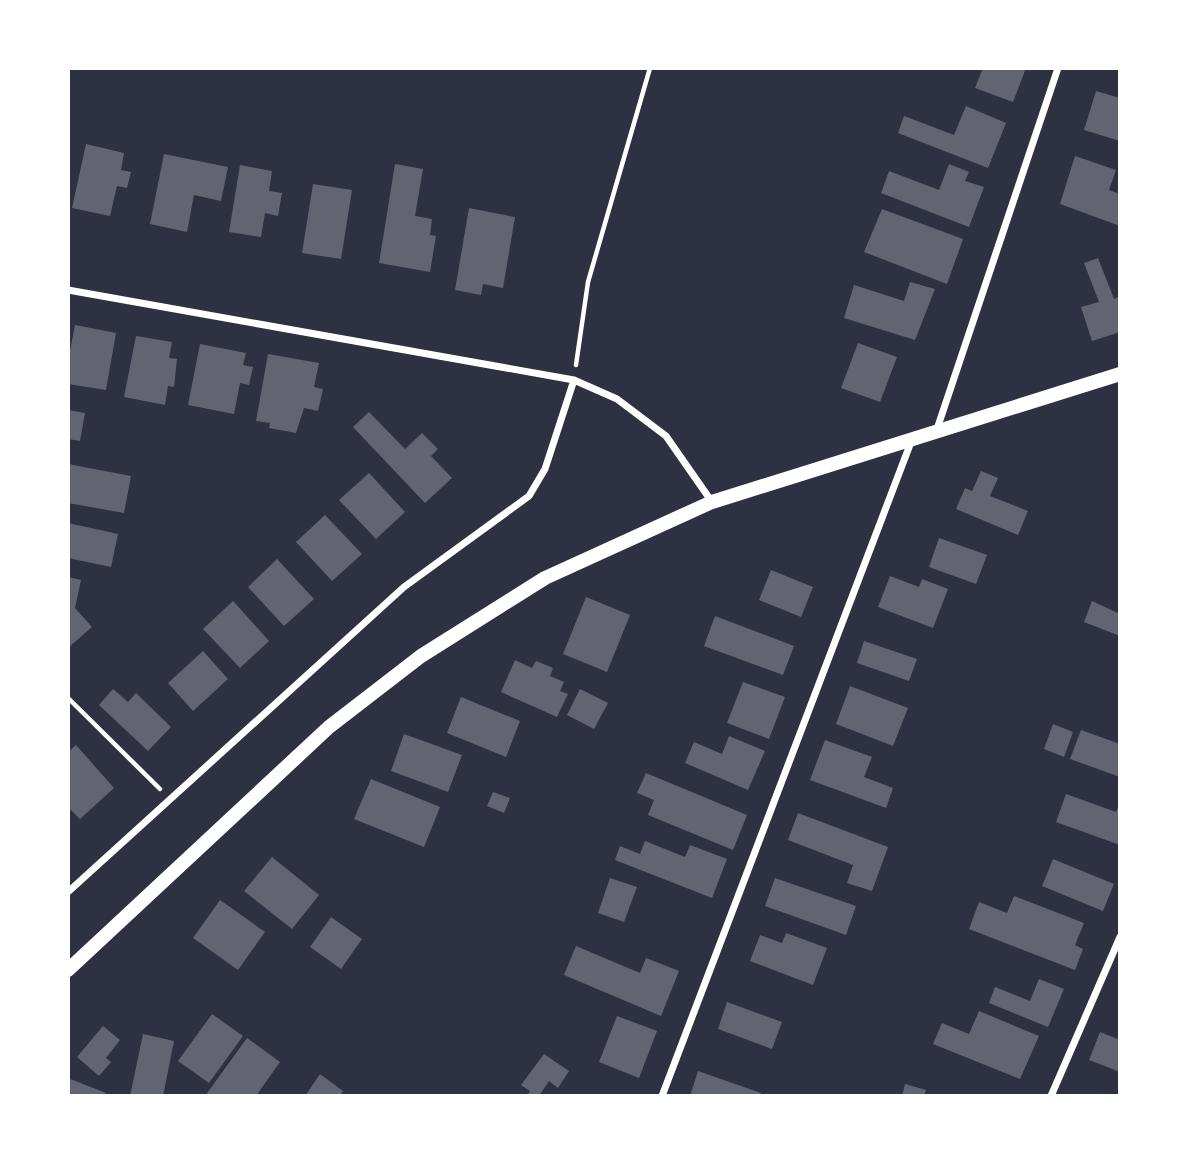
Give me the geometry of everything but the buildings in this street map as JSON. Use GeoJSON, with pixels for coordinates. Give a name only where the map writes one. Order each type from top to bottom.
{"type":"FeatureCollection","features":[{"type":"Feature","properties":{"kind":"main road"},"geometry":{"type":"LineString","coordinates":[[68,970],[329,727],[421,656],[545,578],[712,502],[911,442],[1120,374]]}},
{"type":"Feature","properties":{"kind":"street"},"geometry":{"type":"LineString","coordinates":[[936,432],[1058,68]]}},
{"type":"Feature","properties":{"kind":"street"},"geometry":{"type":"LineString","coordinates":[[68,290],[574,380],[617,399],[666,436],[712,502]]}},
{"type":"Feature","properties":{"kind":"street"},"geometry":{"type":"LineString","coordinates":[[68,892],[404,587],[528,496],[545,469],[574,380]]}},
{"type":"Feature","properties":{"kind":"street"},"geometry":{"type":"LineString","coordinates":[[662,1096],[911,442]]}},
{"type":"Feature","properties":{"kind":"street"},"geometry":{"type":"LineString","coordinates":[[1051,1096],[1120,937]]}},
{"type":"Feature","properties":{"kind":"path"},"geometry":{"type":"LineString","coordinates":[[574,380],[587,282],[650,68]]}},
{"type":"Feature","properties":{"kind":"path"},"geometry":{"type":"LineString","coordinates":[[68,698],[172,800]]}}]}
